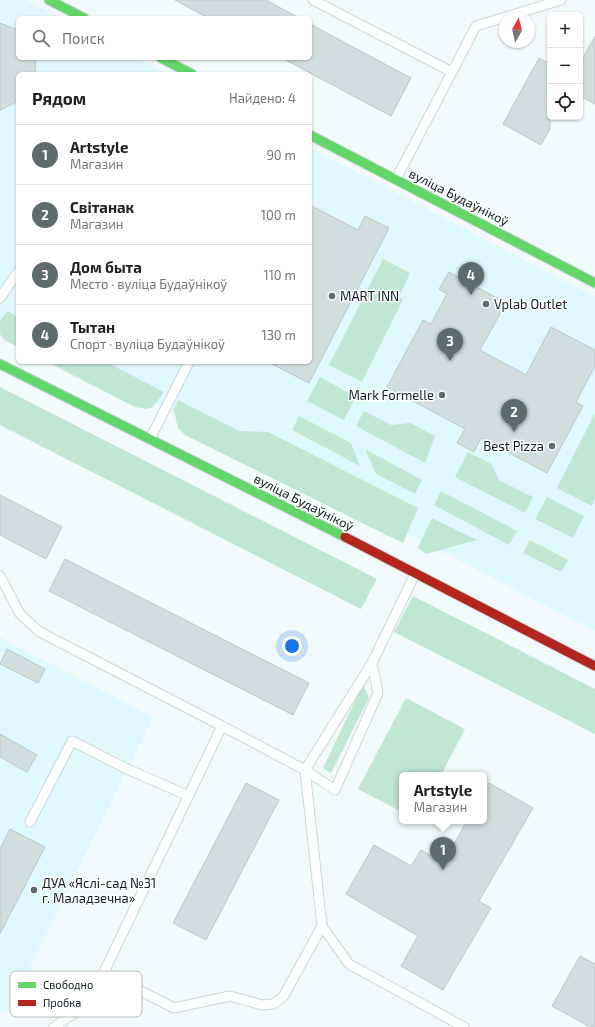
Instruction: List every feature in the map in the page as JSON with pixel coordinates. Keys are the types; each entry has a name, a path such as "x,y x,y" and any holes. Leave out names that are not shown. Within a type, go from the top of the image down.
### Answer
{"main road":[{"path":"49,0 80,16"},
{"path":"165,60 188,72"},
{"name":"вуліца Будаўнікоў","path":"312,136 595,283"},
{"name":"вуліца Будаўнікоў","path":"0,364 400,565 595,666"}],"lane":[{"path":"314,0 452,72"},
{"path":"396,179 476,26 560,0"},
{"path":"0,298 16,275"},
{"path":"150,440 188,364"},
{"path":"415,574 372,663 305,770 322,926 349,964 464,1027"},
{"path":"0,576 20,614 40,632 305,770 335,790 378,693 372,663"},
{"path":"104,971 222,726"},
{"path":"30,822 72,741 127,769 189,796"},
{"path":"142,992 174,1008 230,996 262,1005 273,1004 283,997 322,926"},
{"path":"54,1027 69,1017"}],"shaded area":[{"path":"0,0 26,0 57,16 16,16 16,60 141,60 164,72 16,72 16,331 0,323"},
{"path":"312,149 595,297 595,631 80,364 312,364"},
{"name":"ДУА «Яслі-сад №31 г. Маладзечна»","path":"0,637 153,717 28,971 10,971 10,1007 8,1011 0,1013"}],"green space":[{"path":"383,259 410,273 399,297 403,299 362,382 329,365"},
{"path":"7,311 16,316 16,346 4,340 0,334 0,321"},
{"path":"51,364 110,364 164,392 153,407 147,409 135,407"},
{"path":"320,377 356,397 344,420 307,401"},
{"path":"0,387 377,579 361,609 0,425"},
{"path":"178,400 239,431 268,432 418,508 403,543 185,435 178,428 176,420 174,409"},
{"path":"364,411 391,425 410,423 435,436 425,463 356,426"},
{"path":"595,413 595,499 592,506 557,488"},
{"path":"299,416 351,443 360,466 292,430"},
{"path":"365,449 422,480 415,494 376,474"},
{"path":"468,452 491,464 499,480 533,497 525,513 455,477"},
{"path":"441,491 517,531 509,545 434,505"},
{"path":"547,497 584,516 573,538 535,519"},
{"path":"432,518 477,540 426,554 418,548"},
{"path":"530,540 568,560 561,572 523,553"},
{"path":"413,596 595,689 595,734 394,632"},
{"path":"363,684 369,698 331,773 323,768"},
{"path":"406,698 465,729 443,772 399,772 399,810 358,789"}],"building":[{"path":"175,0 266,0 295,16 204,16"},
{"path":"0,23 16,29 16,60 36,60 35,72 16,72 16,102 0,110"},
{"path":"312,25 411,78 391,116 312,74 312,72 308,72 286,60 312,60"},
{"path":"595,36 595,104 583,98 583,58"},
{"path":"539,58 547,62 547,120 550,120 550,129 541,145 503,124"},
{"name":"MART INN","path":"312,206 358,230 365,216 389,228 309,383 272,364 312,364"},
{"path":"449,272 506,303 480,350 526,375 551,327 595,350 595,366 576,402 583,406 547,473 481,438 474,452 457,443 465,429 387,387 423,320 431,324 447,294 439,289"},
{"path":"0,495 62,527 46,559 0,535"},
{"path":"65,559 309,683 293,715 49,591"},
{"path":"7,649 45,669 38,683 0,664"},
{"path":"0,734 37,755 27,772 0,757"},
{"path":"246,783 279,800 206,940 173,923"},
{"path":"489,783 533,808 479,901 491,908 443,990 401,966 418,936 346,894 374,845 411,866 421,850 443,863 465,824 487,824 487,787"},
{"path":"10,829 45,847 0,934 0,849"},
{"path":"580,956 595,964 595,1027 590,1027 552,1006"}],"traffic: fast":[{"path":"49,0 80,16"},
{"path":"165,60 188,72"},
{"path":"312,136 595,283"},
{"path":"0,364 345,537"}],"traffic: jam":[{"path":"345,537 595,666"}],"place":[{"name":"Тытан","path":"471,295"},
{"name":"MART INN","path":"332,296"},
{"name":"Vplab Outlet","path":"486,304"},
{"name":"Дом быта","path":"450,361"},
{"name":"Mark Formelle","path":"442,395"},
{"name":"Світанак","path":"514,432"},
{"name":"Best Pizza","path":"552,446"},
{"name":"Artstyle","path":"443,870"},
{"name":"ДУА «Яслі-сад №31 г. Маладзечна»","path":"34,890"}]}
